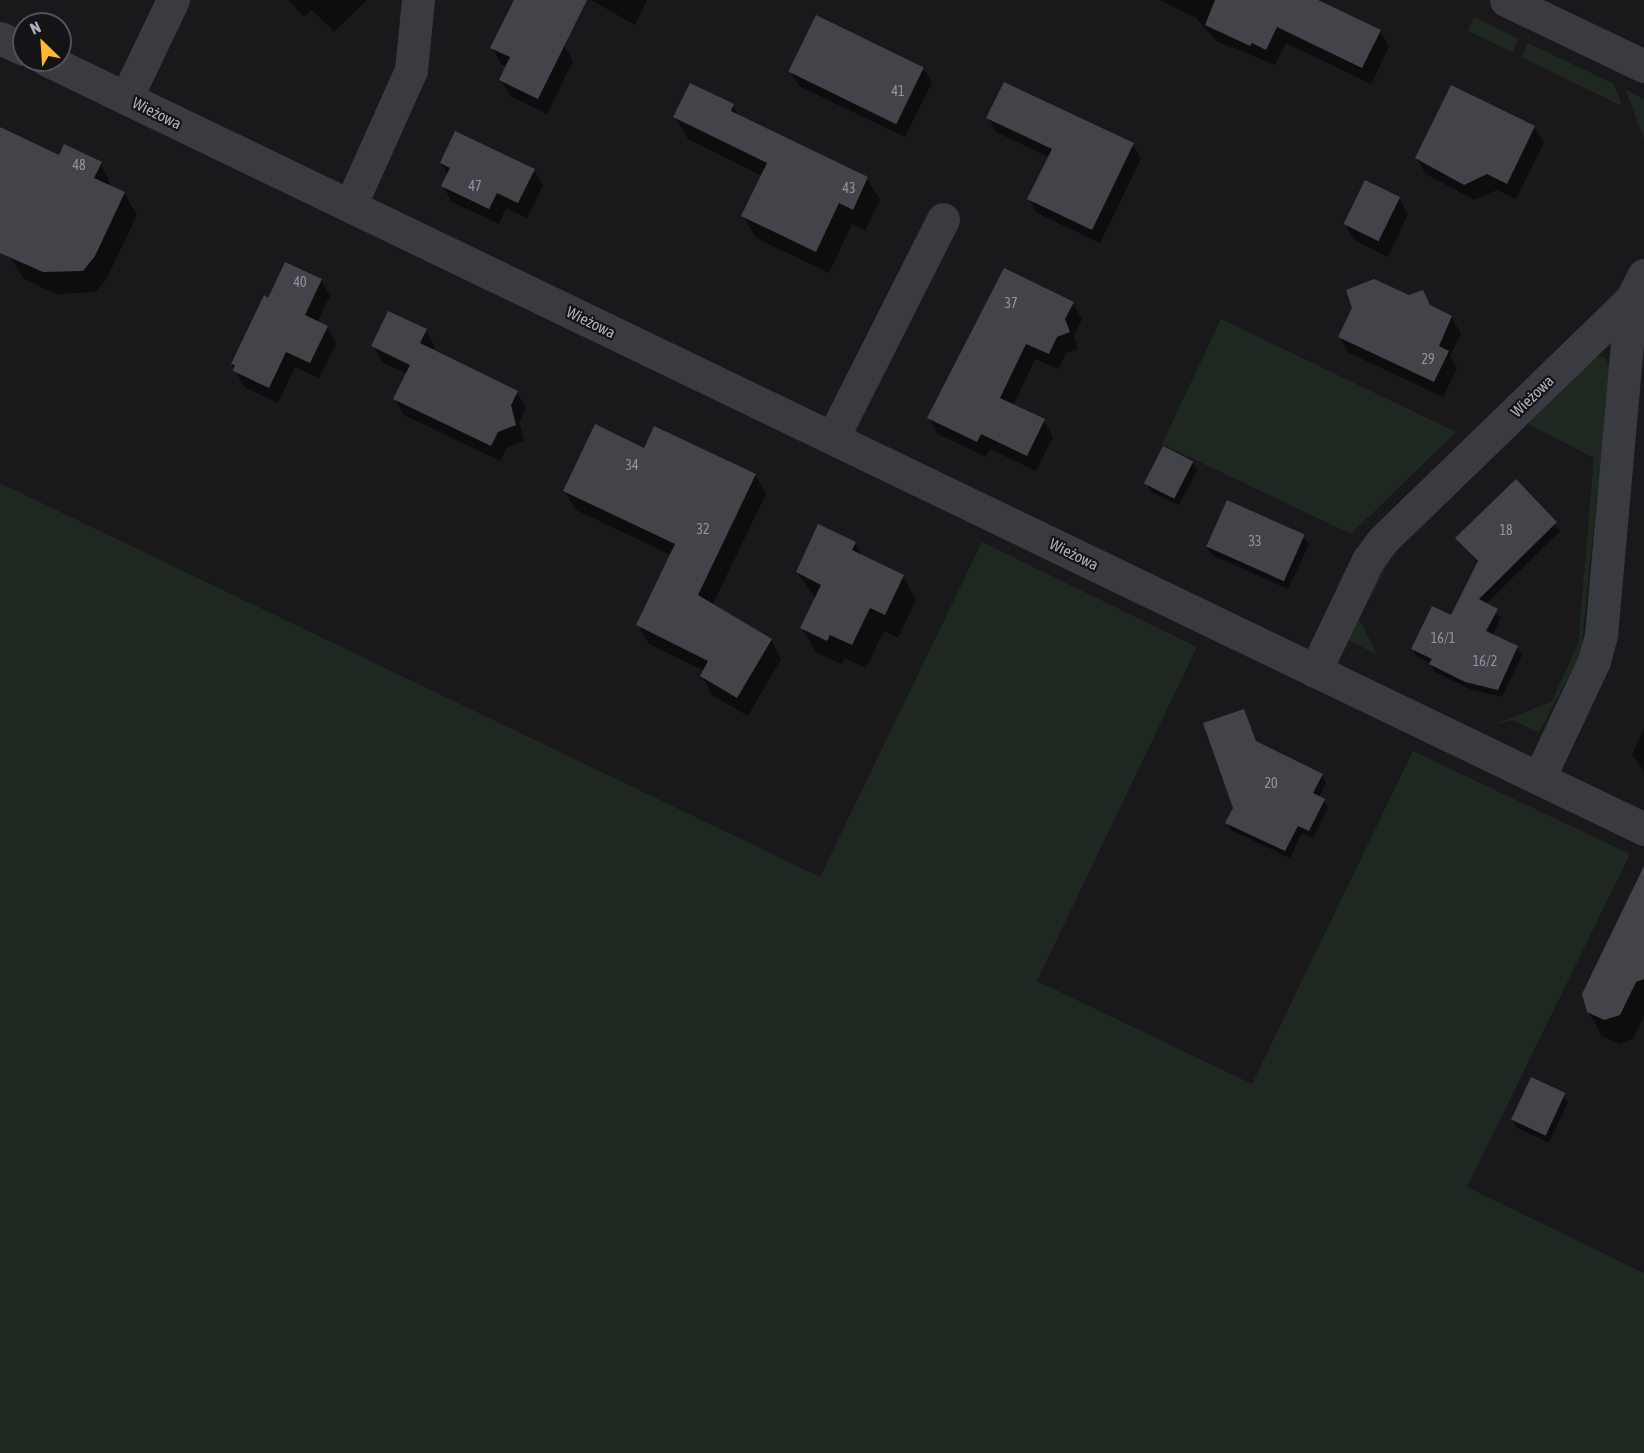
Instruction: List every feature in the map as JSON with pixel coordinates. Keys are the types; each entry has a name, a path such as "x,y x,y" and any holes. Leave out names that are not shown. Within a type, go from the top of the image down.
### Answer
{"street":[{"name":"Wieżowa","path":"126,98 173,0"},
{"path":"350,206 411,70 418,0"},
{"path":"1506,0 1644,66"},
{"name":"Wieżowa","path":"71,72 1644,829"},
{"path":"833,437 943,219"},
{"name":"Wieżowa","path":"1315,671 1368,560 1383,540 1638,287"},
{"name":"Wieżowa","path":"1539,778 1594,661 1601,635 1638,287"}],"shaded area":[{"path":"1474,17 1519,39 1512,52 1467,30"},
{"path":"1528,43 1614,84 1622,106 1521,57"},
{"path":"1625,89 1644,99 1644,139"},
{"path":"1221,319 1456,432 1351,534 1162,444"},
{"path":"1596,356 1604,357 1610,366 1581,653 1539,733 1513,720 1493,725 1552,701 1578,644 1594,458 1524,422"},
{"path":"0,483 820,877 982,542 1197,647 1037,981 1252,1084 1413,751 1630,854 1467,1187 1644,1273 1644,1453 0,1453"},
{"path":"1391,552 1393,554 1359,619 1377,654 1349,641 1350,633"}],"building":[{"path":"514,0 587,0 538,99 499,80 510,57 490,48"},
{"path":"1215,0 1318,0 1381,30 1362,68 1277,27 1266,50 1252,43 1250,46 1205,25"},
{"path":"816,15 924,68 896,124 788,72"},
{"path":"1004,82 1134,143 1092,230 1027,199 1052,149 986,118"},
{"path":"690,83 734,104 731,111 868,177 853,210 839,203 816,252 741,216 767,163 673,117"},
{"path":"1451,85 1535,126 1507,184 1487,174 1464,185 1415,158"},
{"path":"0,127 59,155 64,144 102,162 94,178 125,192 95,256 83,271 43,272 0,253"},
{"path":"455,131 535,169 518,203 497,193 489,209 441,186 450,168 440,163"},
{"path":"1365,180 1400,197 1379,241 1344,224"},
{"path":"285,262 322,279 305,315 328,326 310,363 286,352 269,388 233,371 235,365 231,364 264,295 268,298"},
{"path":"1004,268 1074,302 1065,319 1070,332 1057,337 1049,354 1026,344 1000,398 1045,419 1027,456 981,434 977,442 927,418"},
{"path":"1374,279 1409,295 1423,290 1430,305 1452,316 1439,346 1449,351 1434,382 1338,337 1352,308 1346,290"},
{"path":"388,311 427,329 420,343 518,391 511,405 516,425 498,432 491,446 393,399 410,365 371,346"},
{"path":"595,424 644,448 654,426 756,474 698,595 772,639 737,698 700,676 708,661 636,625 675,544 563,491"},
{"path":"1163,446 1193,461 1174,499 1144,483"},
{"path":"1516,479 1557,522 1479,599 1498,609 1486,631 1518,646 1498,690 1465,682 1429,664 1432,659 1411,649 1432,606 1451,615 1478,561 1455,538"},
{"path":"1227,500 1305,535 1284,581 1206,547"},
{"path":"818,524 856,542 852,550 904,575 885,615 870,608 852,645 830,635 827,641 800,628 821,585 796,572"},
{"path":"1244,709 1256,741 1323,774 1313,793 1325,799 1309,831 1298,826 1285,851 1225,823 1233,808 1203,723"},
{"path":"1644,866 1644,979 1636,982 1620,1015 1604,1020 1587,1012 1582,994"},
{"path":"1531,1077 1565,1093 1546,1136 1511,1120"}]}
